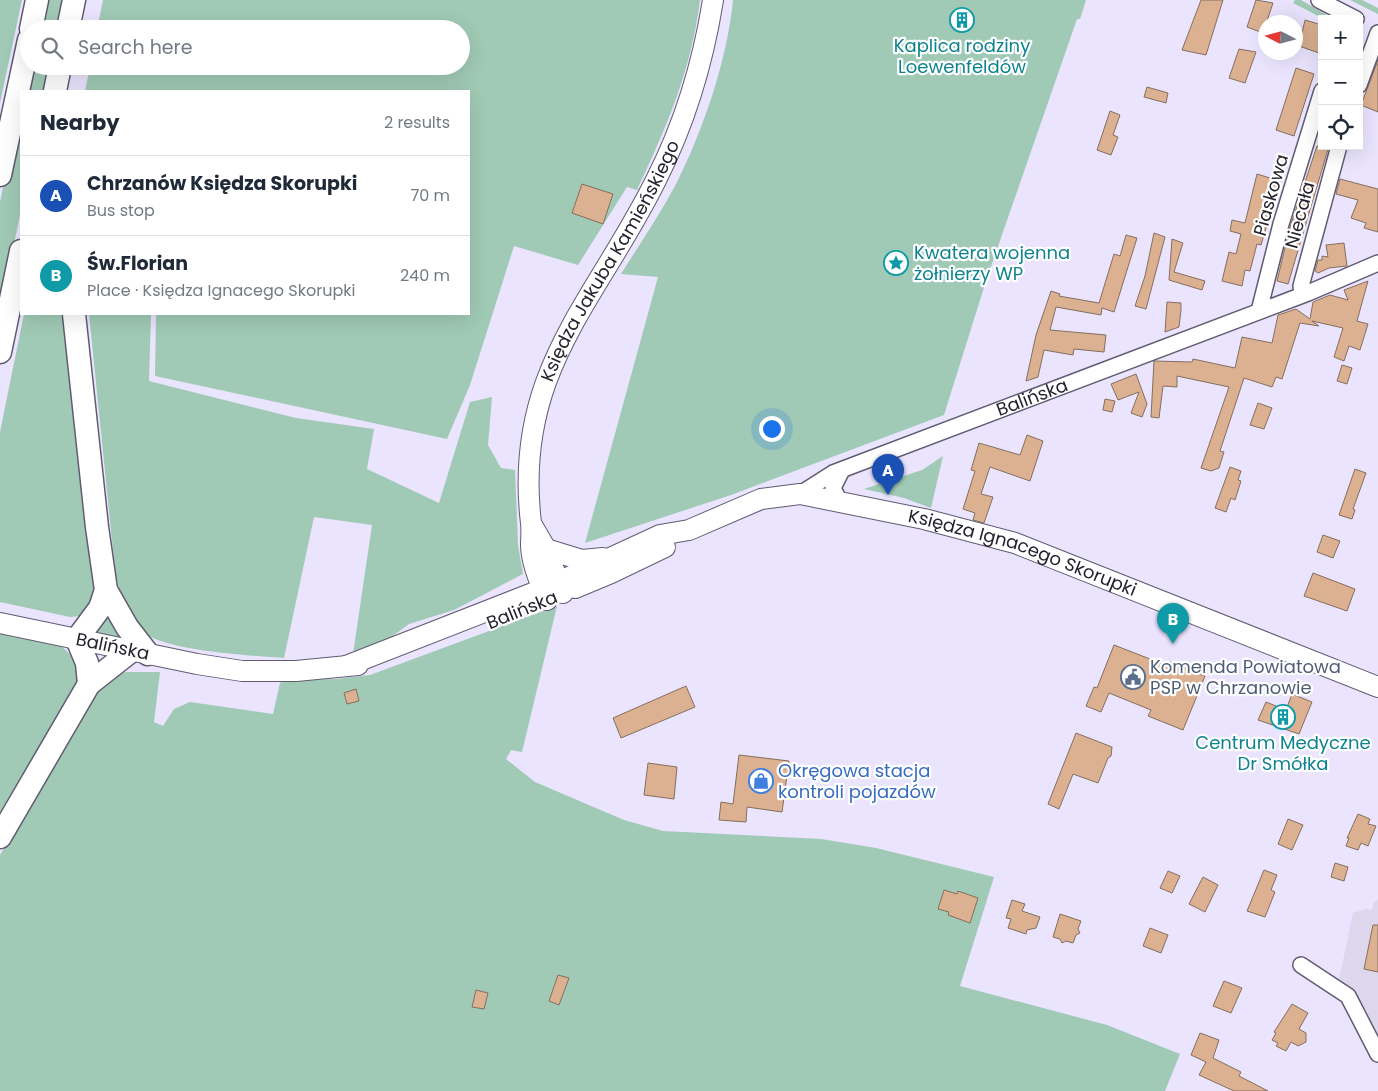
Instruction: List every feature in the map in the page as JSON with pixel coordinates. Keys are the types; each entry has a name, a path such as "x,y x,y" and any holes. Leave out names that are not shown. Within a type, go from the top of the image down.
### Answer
{"highway":[{"path":"33,20 37,0"},
{"path":"70,20 74,1"},
{"path":"73,20 74,1"},
{"path":"0,175 21,75"},
{"path":"55,90 58,75"},
{"path":"69,90 70,75"},
{"path":"0,352 20,256"},
{"path":"0,837 89,684 140,652 106,590 97,527 74,315"},
{"path":"89,684 87,663 77,639 100,608 106,590"}],"main road":[{"name":"Księdza Jakuba Kamieńskiego","path":"553,586 533,563 532,525 528,491 528,454 541,393 563,341 652,189 674,141 700,62 712,0"},
{"name":"Księdza Ignacego Skorupki","path":"800,494 924,519 1015,543 1378,687"},
{"name":"Balińska","path":"553,586 611,573 662,548 689,530 761,499 800,494"},
{"name":"Księdza Jakuba Kamieńskiego","path":"532,525 546,549 553,586"},
{"name":"Balińska","path":"2,624 242,671 296,671 346,666 553,586 660,535 689,530"},
{"path":"546,549 582,560 615,555"}],"street":[{"path":"1320,0 1348,15"},
{"path":"1363,24 1378,32 1363,74"},
{"name":"Piaskowa","path":"1259,311 1281,224 1318,104"},
{"name":"Niecała","path":"1302,295 1301,286 1338,150"},
{"name":"Balińska","path":"800,494 820,479 842,470 1302,295 1378,263"},
{"path":"842,470 833,488 838,498 844,502"},
{"path":"1301,965 1348,996 1378,1054"}],"shaded area":[{"path":"1378,900 1378,1038 1352,993 1339,980 1353,913 1365,909 1372,910 1374,902"}],"green space":[{"path":"0,0 22,0 0,103"},
{"path":"43,0 65,0 61,20 39,20"},
{"path":"103,0 700,0 691,51 684,74 668,120 637,190 627,187 578,265 514,246 470,385 447,439 155,376 156,315 470,315 470,90 85,90 88,75 470,75 470,20 99,20"},
{"path":"733,0 1086,0 1080,19 1077,19 986,281 944,415 731,495 585,543 658,277 621,274 669,197 695,142 719,71 730,23"},
{"path":"1295,0 1301,0 1327,15 1318,16 1293,3"},
{"path":"1350,0 1362,0 1378,8 1378,14"},
{"path":"27,75 49,75 46,90 24,90"},
{"path":"20,107 20,215 0,311 0,202"},
{"path":"24,315 65,315 97,573 92,600 82,616 70,617 0,602 0,432"},
{"path":"89,315 151,315 149,381 296,418 374,429 367,469 439,503 470,402 492,397 488,445 501,468 515,470 518,545 523,574 454,610 409,624 390,638 353,654 372,525 314,517 284,658 195,649 161,641 149,636 135,624 130,616 119,588 115,570"},
{"path":"943,456 931,508 904,498 864,489 922,470"},
{"path":"557,606 522,752 511,750 506,759 535,782 624,820 663,831 821,839 876,848 994,877 960,986 1107,1025 1180,1054 1165,1091 0,1091 0,855 94,690 125,672 160,672 154,722 163,726 174,709 190,702 273,714 280,683 284,680 336,679 370,675"},
{"path":"107,608 129,641 86,632"},
{"path":"0,633 59,645 72,657 80,685 0,826"}],"building":[{"path":"1201,0 1223,0 1206,55 1182,50"},
{"path":"1256,0 1273,3 1269,15 1258,15 1258,31 1247,27"},
{"name":"Kaplica rodziny Loewenfeldów","path":"959,10 970,14 965,29 954,26 955,22 952,22 955,13 958,13"},
{"path":"1305,20 1318,24 1318,53 1303,47"},
{"path":"1239,49 1256,52 1245,83 1229,78"},
{"path":"1378,60 1378,112 1363,106 1363,100"},
{"path":"1296,68 1314,74 1294,136 1276,130"},
{"path":"1147,87 1168,93 1166,103 1144,97"},
{"path":"1110,111 1120,115 1113,135 1118,137 1111,155 1097,150"},
{"path":"1317,146 1318,150 1328,150 1288,284 1277,281 1290,227"},
{"path":"1257,174 1280,181 1261,245 1257,244 1250,271 1245,270 1242,286 1222,281 1229,252 1236,254 1241,234 1230,231 1232,220 1245,223"},
{"path":"1340,179 1378,189 1378,232 1364,228 1366,223 1351,218 1358,200 1336,194"},
{"path":"582,184 613,194 603,224 572,213"},
{"path":"1154,233 1165,237 1146,309 1135,306 1145,276"},
{"path":"1126,235 1137,238 1114,312 1102,308 1101,315 1056,307 1050,330 1106,335 1104,352 1074,349 1073,355 1044,350 1038,377 1026,381 1036,335 1051,291 1060,294 1059,296 1099,303 1114,254 1120,256"},
{"path":"1172,239 1183,243 1174,272 1205,281 1202,290 1169,280"},
{"path":"1344,243 1347,266 1329,268 1318,273 1315,271 1318,260 1322,260 1322,256 1328,257 1326,245"},
{"path":"1368,281 1357,321 1368,324 1360,350 1349,346 1344,361 1334,357 1343,328 1312,321 1319,326 1300,323 1282,379 1276,377 1272,387 1244,378 1220,451 1224,452 1219,468 1211,471 1201,468 1229,387 1177,376 1177,387 1163,386 1159,418 1151,417 1154,361 1192,362 1193,359 1235,368 1242,337 1272,343 1278,315 1296,309 1310,319 1313,302 1330,295 1348,300 1344,290"},
{"path":"1167,302 1181,303 1181,310 1179,327 1165,332"},
{"path":"1342,365 1352,368 1347,384 1337,381"},
{"path":"1136,374 1147,404 1142,417 1131,413 1139,392 1118,400 1111,384"},
{"path":"1105,399 1115,401 1112,412 1103,410"},
{"path":"1258,403 1272,408 1264,429 1250,425"},
{"path":"1027,435 1043,441 1030,481 990,467 981,494 993,497 984,523 973,520 975,513 963,509 975,471 971,470 979,443 1020,455"},
{"path":"1230,467 1241,471 1238,480 1241,481 1235,500 1231,498 1226,512 1215,508"},
{"path":"1355,469 1366,473 1353,509 1355,510 1352,519 1339,515"},
{"path":"1323,535 1340,541 1333,558 1317,552"},
{"path":"1313,573 1355,589 1347,611 1304,596"},
{"path":"1114,645 1168,666 1170,662 1205,676 1183,730 1148,716 1151,710 1109,693 1101,712 1086,706 1094,687 1097,688"},
{"path":"686,686 695,707 621,738 613,718"},
{"path":"356,689 359,701 347,704 344,693"},
{"name":"Centrum Medyczne Dr Smółka","path":"1292,694 1312,702 1299,734 1258,720 1266,702 1286,710"},
{"path":"1076,733 1112,747 1111,756 1108,758 1098,783 1073,774 1059,809 1048,804"},
{"name":"Okręgowa stacja kontroli pojazdów","path":"739,755 789,761 782,812 747,807 746,822 719,820 721,802 733,804"},
{"path":"648,763 677,767 674,799 644,795"},
{"path":"1358,814 1370,819 1368,824 1376,826 1368,846 1361,843 1358,850 1346,846 1349,838 1347,838"},
{"path":"1288,819 1303,825 1292,850 1278,844"},
{"path":"1335,863 1348,867 1344,881 1331,877"},
{"path":"1264,870 1277,875 1271,890 1275,892 1265,917 1247,911"},
{"path":"1168,871 1180,876 1172,893 1160,888"},
{"path":"1203,877 1218,885 1205,912 1189,904"},
{"path":"944,890 957,894 958,891 978,898 970,923 948,915 949,912 938,909"},
{"path":"1012,900 1025,904 1022,911 1040,917 1036,928 1027,930 1026,934 1008,928 1011,919 1006,918"},
{"path":"1060,914 1081,921 1078,929 1080,933 1076,935 1073,943 1066,941 1062,943 1060,939 1053,937"},
{"path":"1373,925 1378,925 1378,972 1364,969"},
{"path":"1150,928 1168,935 1161,953 1143,946"},
{"path":"558,975 569,978 559,1005 549,1001"},
{"path":"1224,981 1242,988 1231,1013 1213,1006"},
{"path":"476,990 488,993 484,1009 472,1007"},
{"path":"1292,1004 1308,1013 1299,1029 1306,1033 1306,1042 1298,1046 1291,1042 1286,1051 1276,1046 1278,1043 1272,1040 1276,1033 1274,1032"},
{"path":"1200,1033 1219,1040 1213,1058 1241,1072 1239,1076 1268,1091 1234,1091 1199,1075 1206,1062 1191,1055"}],"place":[{"name":"Kaplica rodziny Loewenfeldów","path":"962,20"},
{"name":"Kwatera wojenna żołnierzy WP","path":"896,263"},
{"name":"Chrzanów Księdza Skorupki","path":"888,495"},
{"name":"Św.Florian","path":"1173,644"},
{"name":"Komenda Powiatowa PSP w Chrzanowie","path":"1133,677"},
{"name":"Centrum Medyczne Dr Smółka","path":"1283,717"},
{"name":"Okręgowa stacja kontroli pojazdów","path":"761,781"}]}
